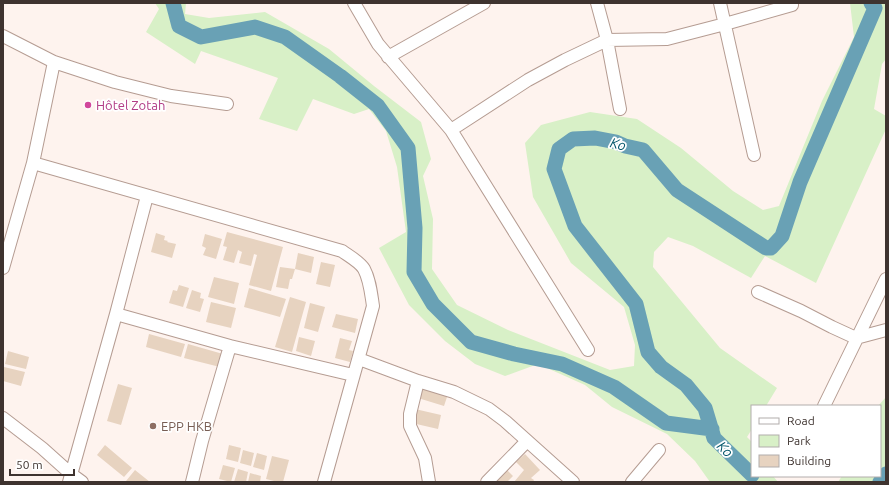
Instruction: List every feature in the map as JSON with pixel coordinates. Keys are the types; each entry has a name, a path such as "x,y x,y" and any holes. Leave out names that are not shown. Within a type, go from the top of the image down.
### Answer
{"street":[{"path":"354,3 378,44 450,130 588,350"},
{"path":"388,57 484,3"},
{"path":"597,3 620,109"},
{"path":"720,3 754,155"},
{"path":"450,130 528,80 606,40 667,39 792,6"},
{"path":"3,36 54,62 115,82 171,96 227,104"},
{"path":"3,268 33,163 54,62"},
{"path":"33,163 342,251 363,268 369,283 373,306 324,482"},
{"path":"70,478 148,196"},
{"path":"824,405 886,278"},
{"path":"758,292 856,338 886,330"},
{"path":"116,314 230,346 353,375"},
{"path":"192,482 206,427 230,346"},
{"path":"359,359 454,392 489,409 505,421 573,482"},
{"path":"418,380 410,414 410,426 425,458 429,482"},
{"path":"3,418 42,448 70,478 82,482"},
{"path":"487,482 527,441"},
{"path":"632,482 659,450"}],"green space":[{"path":"155,3 186,3 185,14 209,18 265,12 329,49 421,122 431,159 423,176 433,219 432,269 457,305 508,330 610,370 634,366 635,345 624,307 571,263 533,197 525,143 541,125 590,112 637,119 681,148 733,191 763,210 779,206 822,101 854,37 850,3 886,3 886,59 882,64 874,109 886,116 886,129 816,283 765,256 751,278 693,246 668,237 654,252 653,267 720,348 777,388 767,405 751,405 751,431 747,437 751,441 751,477 774,477 778,482 710,482 695,461 667,434 612,407 585,385 538,364 505,376 475,364 445,341 409,305 379,248 406,232 397,167 386,131 369,109 354,114 313,99 297,131 259,119 278,78 201,51 195,64 146,32 159,9"},
{"path":"886,397 886,482 838,482 841,477 881,477 881,405 879,405"}],"building":[{"path":"227,232 283,247 271,291 249,285 257,255 254,254 251,266 239,263 242,252 238,250 234,263 223,260 227,247 223,246"},
{"path":"156,233 165,236 164,240 168,241 167,242 176,244 172,258 151,252"},
{"path":"205,234 222,239 216,259 203,255 206,248 202,246"},
{"path":"298,253 314,257 311,273 295,269"},
{"path":"321,262 335,265 330,287 316,284"},
{"path":"280,267 295,269 292,279 290,279 288,289 276,287"},
{"path":"214,277 239,283 234,304 208,297"},
{"path":"179,285 189,288 183,307 169,303 173,290 177,291"},
{"path":"249,288 286,299 280,317 244,307"},
{"path":"192,290 201,293 200,298 204,299 200,312 186,308"},
{"path":"290,297 306,302 292,352 275,347"},
{"path":"211,302 236,308 231,328 206,322"},
{"path":"310,303 325,307 318,332 304,328"},
{"path":"336,314 358,319 355,333 332,327"},
{"path":"149,334 185,344 181,357 146,347"},
{"path":"299,337 315,341 311,356 296,351"},
{"path":"340,338 352,341 349,350 353,351 350,362 335,358"},
{"path":"188,344 223,354 220,367 184,358"},
{"path":"8,351 29,357 26,369 5,364"},
{"path":"4,367 25,372 21,386 3,381"},
{"path":"118,384 132,388 121,425 107,421"},
{"path":"422,386 448,394 444,406 418,398"},
{"path":"415,409 441,415 438,429 412,423"},
{"path":"105,445 132,468 124,477 97,455"},
{"path":"229,445 241,448 238,462 226,459"},
{"path":"243,450 254,453 251,466 240,463"},
{"path":"257,453 267,456 264,470 253,467"},
{"path":"525,454 540,470 531,478 534,480 533,482 514,482 524,470 516,462"},
{"path":"272,456 289,460 283,482 266,479"},
{"path":"223,465 235,468 231,482 219,479"},
{"path":"505,468 513,476 507,482 491,482"},
{"path":"238,469 248,472 246,482 234,482"},
{"path":"135,470 150,482 127,482 126,481"},
{"path":"250,473 261,476 260,482 248,482"}],"waterway":[{"path":"173,3 179,26 201,37 255,27 285,37 340,76 378,106 408,148 415,228 414,272 433,304 471,342 514,354 562,364 614,387 666,423 712,429"},
{"name":"Ko","path":"751,474 714,438 705,408 686,385 661,367 648,352 636,304 575,226 554,169 559,149 573,139 595,138 616,142 625,146 643,150 677,190 766,248 771,248 782,236 800,182 875,8 871,3"},
{"path":"880,482 886,474"}],"place":[{"name":"Hôtel Zotah","path":"88,105"},
{"name":"EPP HKB","path":"153,426"}]}
